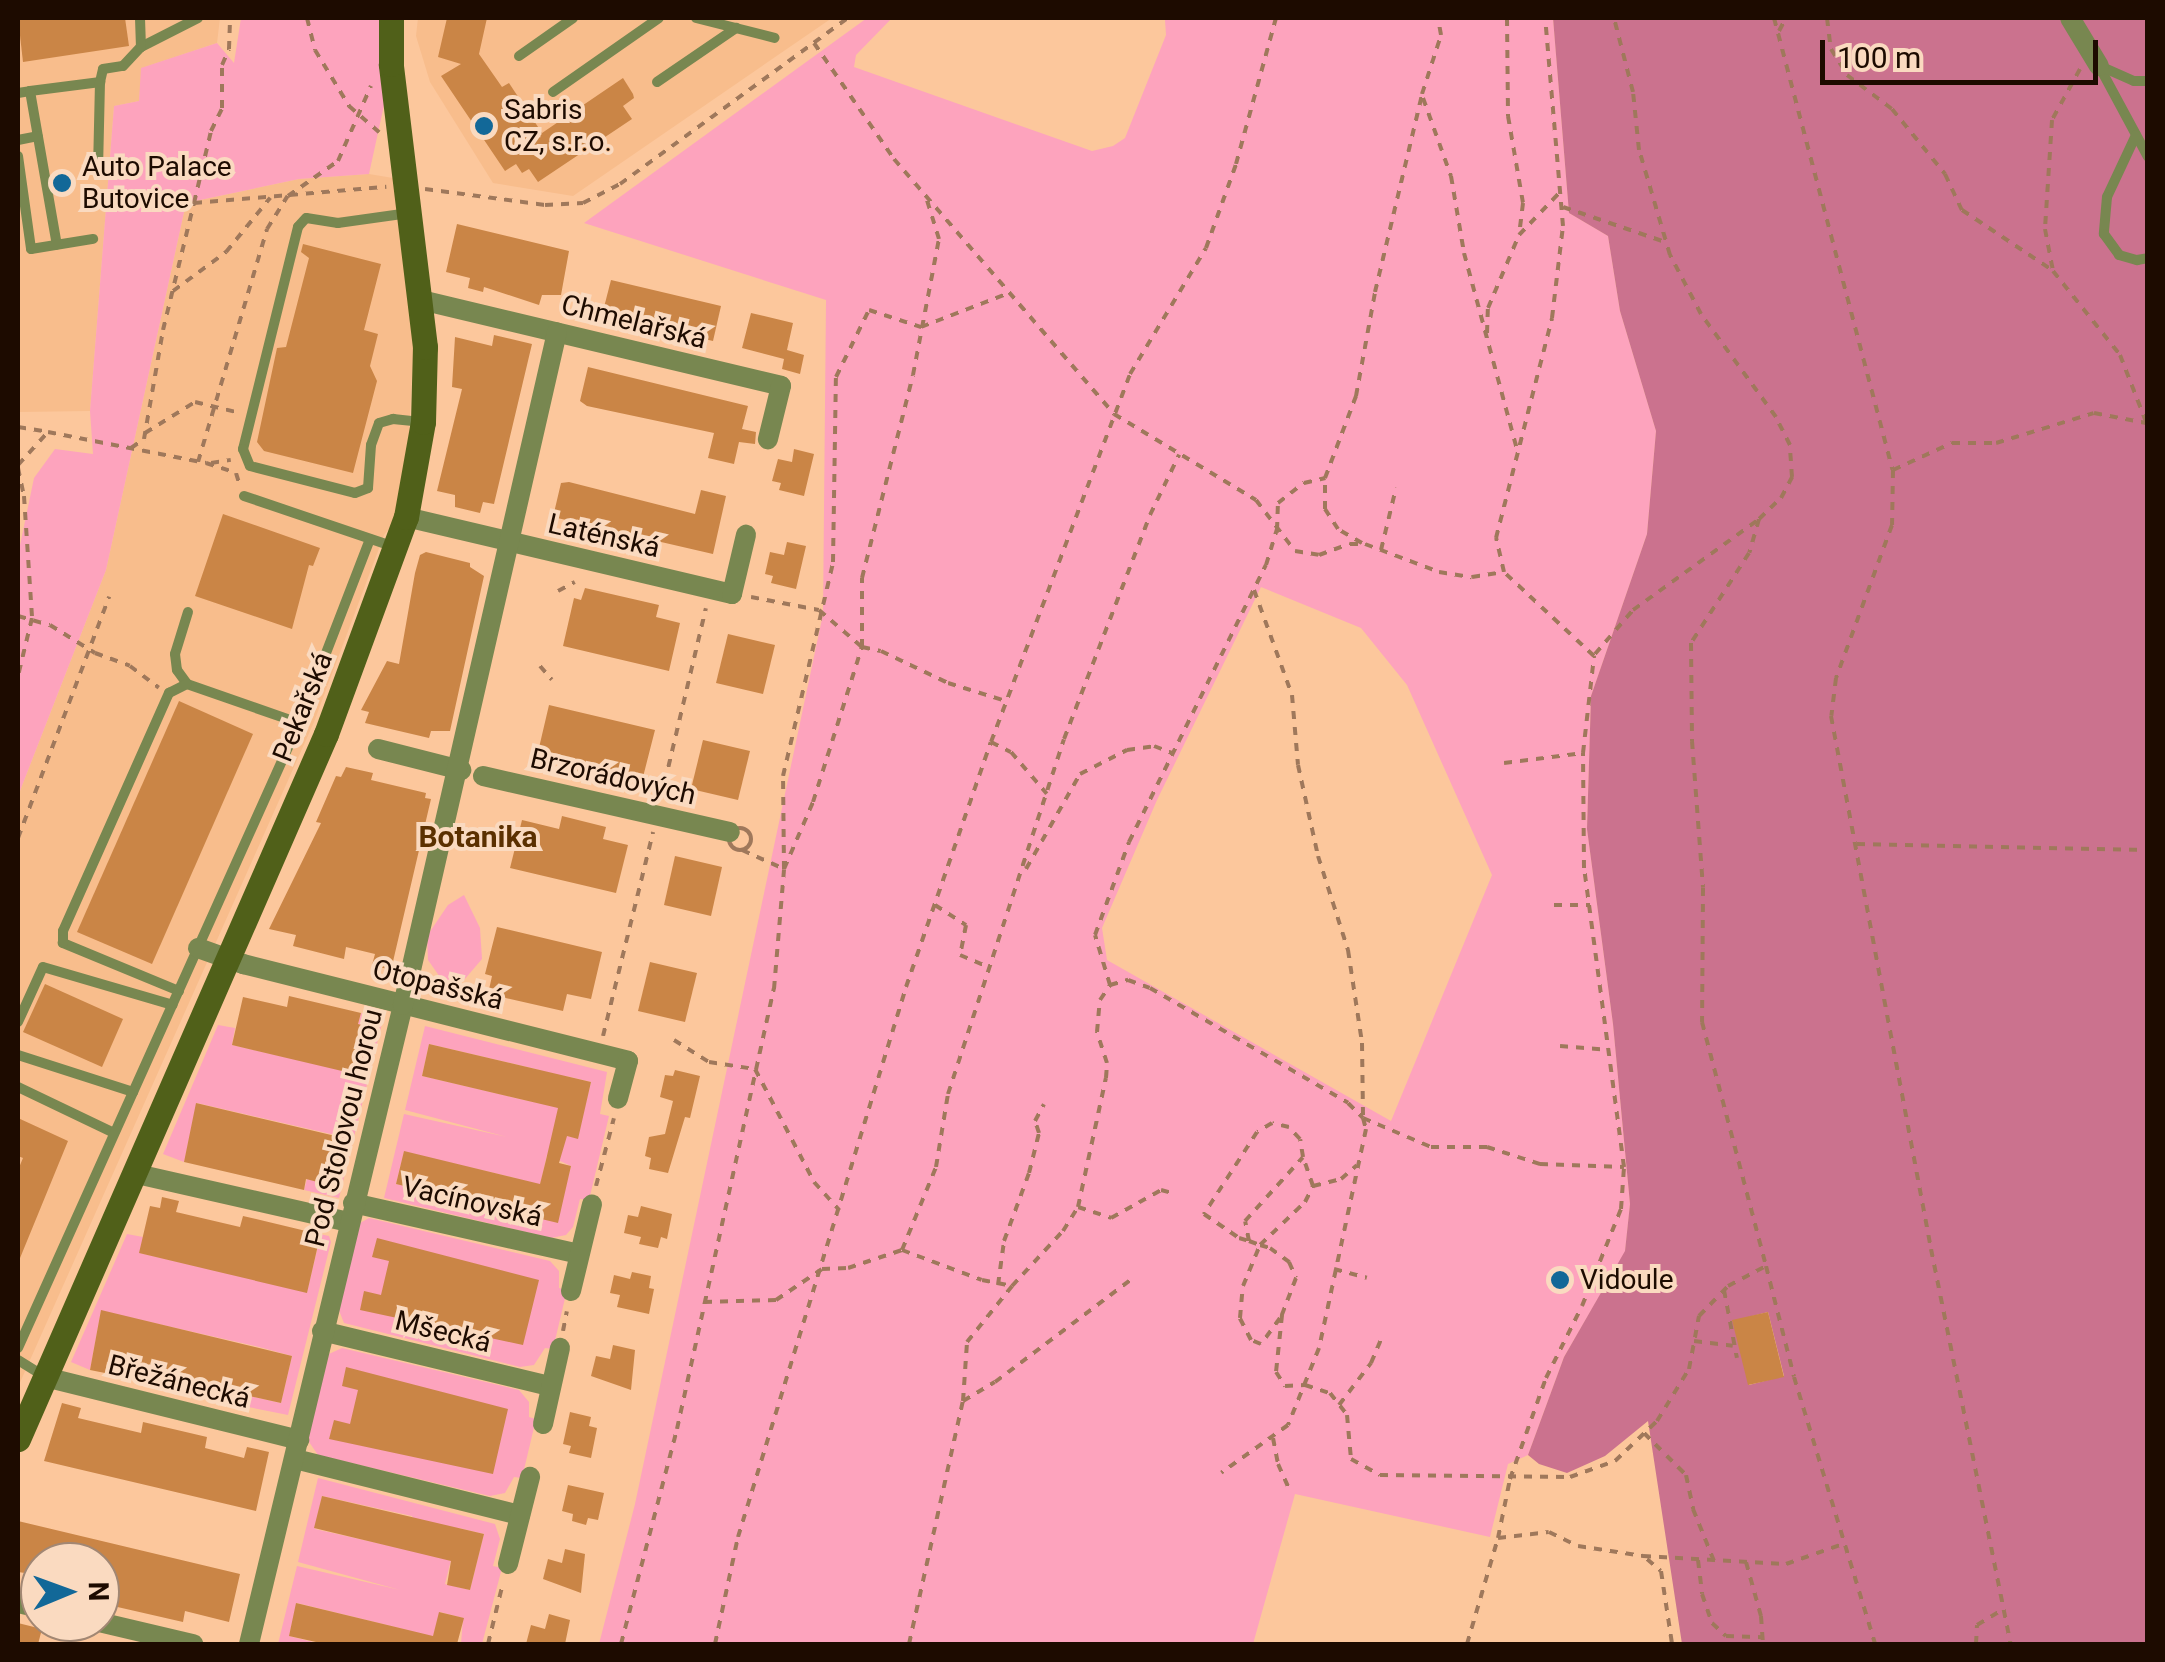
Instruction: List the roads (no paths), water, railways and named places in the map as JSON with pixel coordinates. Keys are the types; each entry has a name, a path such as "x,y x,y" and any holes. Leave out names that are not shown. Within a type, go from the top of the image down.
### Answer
{"street":[{"name":"Pekařská","path":"18,1439 326,734 406,518 423,422 421,300 404,186 391,18"},
{"path":"2070,18 2094,59"},
{"name":"Chmelařská","path":"421,300 781,386 768,438"},
{"name":"Pod Stolovou horou","path":"249,1644 403,1004 557,332"},
{"name":"Laténská","path":"406,518 732,594 746,535"},
{"path":"378,749 458,769"},
{"name":"Brzorádových","path":"484,776 736,841"},
{"name":"Otopašská","path":"198,948 229,960 628,1061 618,1099"},
{"name":"Vacínovská","path":"136,1174 579,1254"},
{"path":"570,1291 592,1204"},
{"name":"Mšecká","path":"322,1331 550,1386"},
{"path":"543,1424 560,1348"},
{"name":"Břežánecká","path":"45,1377 520,1516"},
{"path":"508,1564 530,1477"},
{"path":"120,1627 193,1644"}],"lane":[{"path":"140,18 141,47"},
{"path":"98,169 103,68 123,66 141,47 178,22 198,18"},
{"path":"519,56 573,18"},
{"path":"553,92 660,18"},
{"path":"696,18 775,38"},
{"path":"657,82 736,28"},
{"path":"2094,59 2134,81 2148,81"},
{"path":"2094,59 2148,157"},
{"path":"18,93 100,82"},
{"path":"30,91 56,245"},
{"path":"2136,134 2108,197 2104,234 2119,255 2137,260 2148,258"},
{"path":"18,140 38,136"},
{"path":"18,156 31,248 93,239"},
{"path":"410,213 338,223 306,218 298,227 243,449 250,466 263,472 355,493 368,488 371,445 379,423 393,419 423,422"},
{"path":"244,496 396,548"},
{"name":"Pekařská","path":"18,1348 299,723 370,539"},
{"path":"188,612 175,654 177,670 187,684 299,723"},
{"path":"179,991 64,942 63,931 169,693 187,684"},
{"path":"18,1022 42,966 173,1005"},
{"path":"18,1055 133,1092"},
{"path":"18,1087 114,1133"},
{"path":"18,1360 45,1377"}],"place":[{"name":"Sabris CZ, s.r.o.","path":"484,126"},
{"name":"Auto Palace Butovice","path":"62,183"},
{"name":"Vidoule","path":"1560,1280"}],"district":[{"name":"Botanika","path":"478,837"}]}
